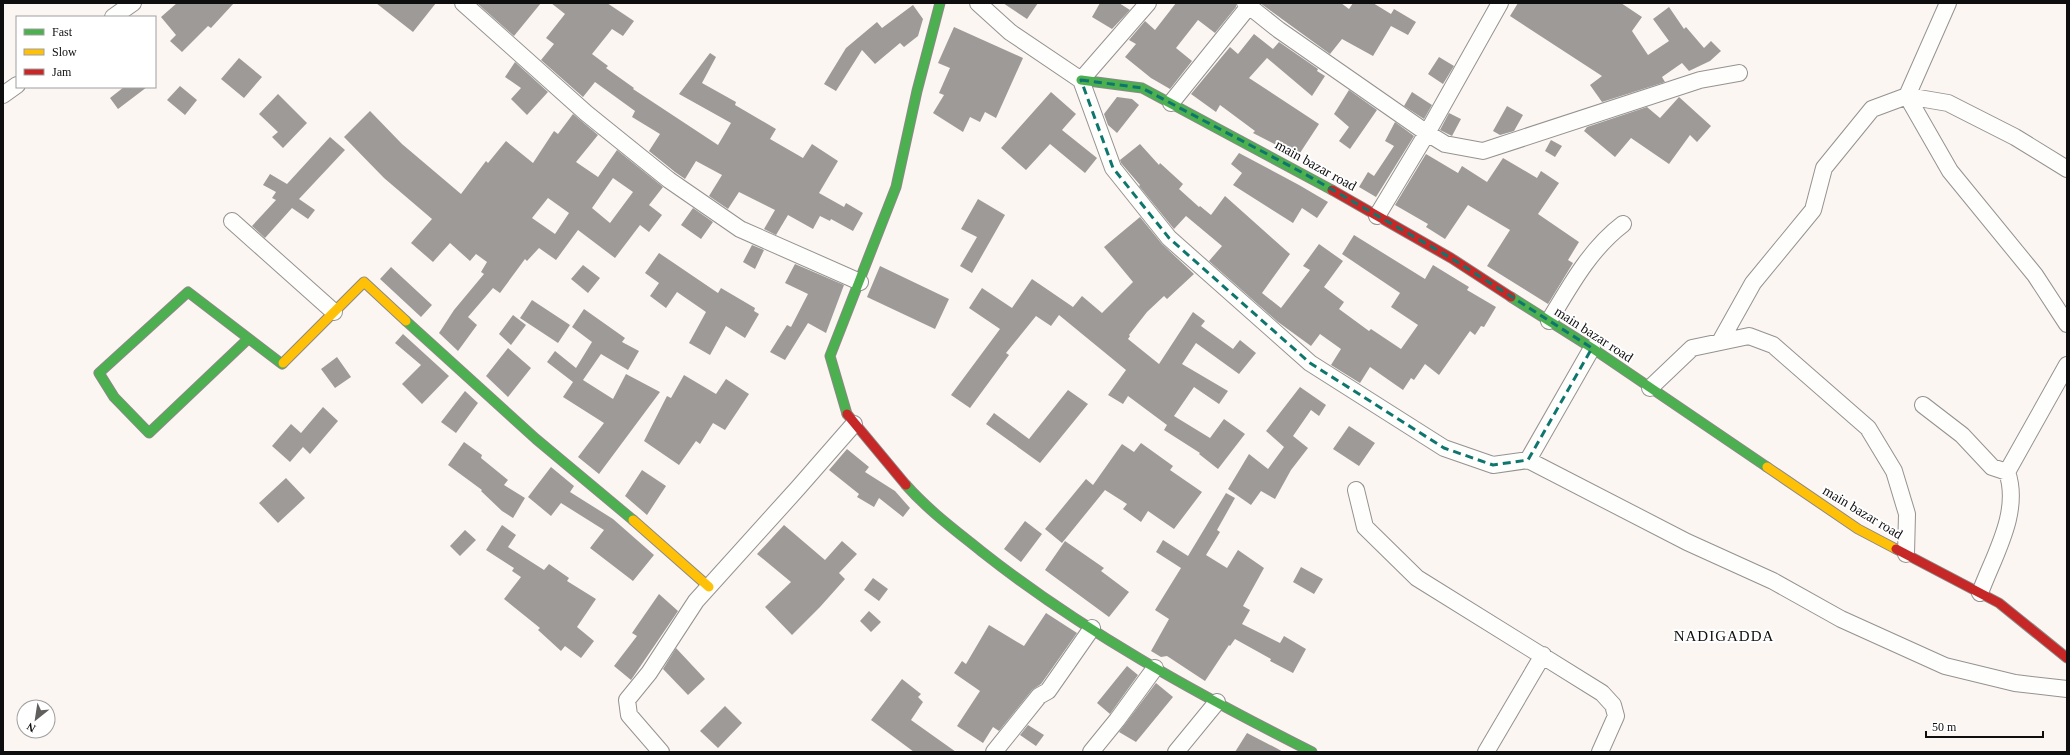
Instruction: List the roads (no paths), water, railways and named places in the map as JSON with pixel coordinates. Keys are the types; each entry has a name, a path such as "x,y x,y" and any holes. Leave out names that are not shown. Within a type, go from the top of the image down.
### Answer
{"street":[{"path":"114,16 133,3"},
{"path":"463,3 586,113 669,180 740,229 860,282"},
{"path":"940,3 917,91 896,187 830,356 848,418 923,504 1018,580 1155,668 1312,752"},
{"path":"978,3 1010,32 1081,80 1113,168 1169,238 1310,363 1444,448 1493,465 1528,460 1687,542 1773,581 1841,619 1945,666 2015,683 2067,689"},
{"path":"1081,80 1148,3"},
{"path":"1377,216 1427,133 1500,3"},
{"path":"1907,96 1948,3"},
{"path":"1170,103 1247,4 1286,34 1427,133 1445,144 1483,151 1700,80 1739,73"},
{"name":"main bazar road","path":"1081,80 1142,88 1305,174 1451,258 1592,348 1858,529 1999,603 2067,658"},
{"path":"3,95 16,86"},
{"path":"1907,96 1950,171 2035,275 2067,324"},
{"path":"1720,342 1753,283 1813,210 1824,168 1872,109 1907,96 1948,103 2015,137 2067,169"},
{"path":"232,221 334,312"},
{"path":"1549,321 1583,266 1609,235 1623,224"},
{"path":"248,338 149,433 114,397 99,373 188,292 282,364 364,282 536,439 611,500 709,587"},
{"path":"1650,388 1692,348 1749,336 1773,345 1868,428 1894,471 1907,514 1906,554"},
{"path":"1528,460 1592,348"},
{"path":"2006,472 2067,365"},
{"path":"1924,405 1962,435 1992,466 2006,472 2011,485 2010,514 1980,593"},
{"path":"661,752 629,715 627,700 649,674 696,601 854,424"},
{"path":"1356,490 1366,527 1417,578 1602,693 1613,705 1616,716 1600,752"},
{"path":"994,752 1039,696 1048,691 1092,628"},
{"path":"1486,752 1543,655"},
{"path":"1091,752 1117,720 1155,668"},
{"path":"1176,752 1217,702"}],"district":[{"name":"NADIGADDA","path":"1724,636"}]}
